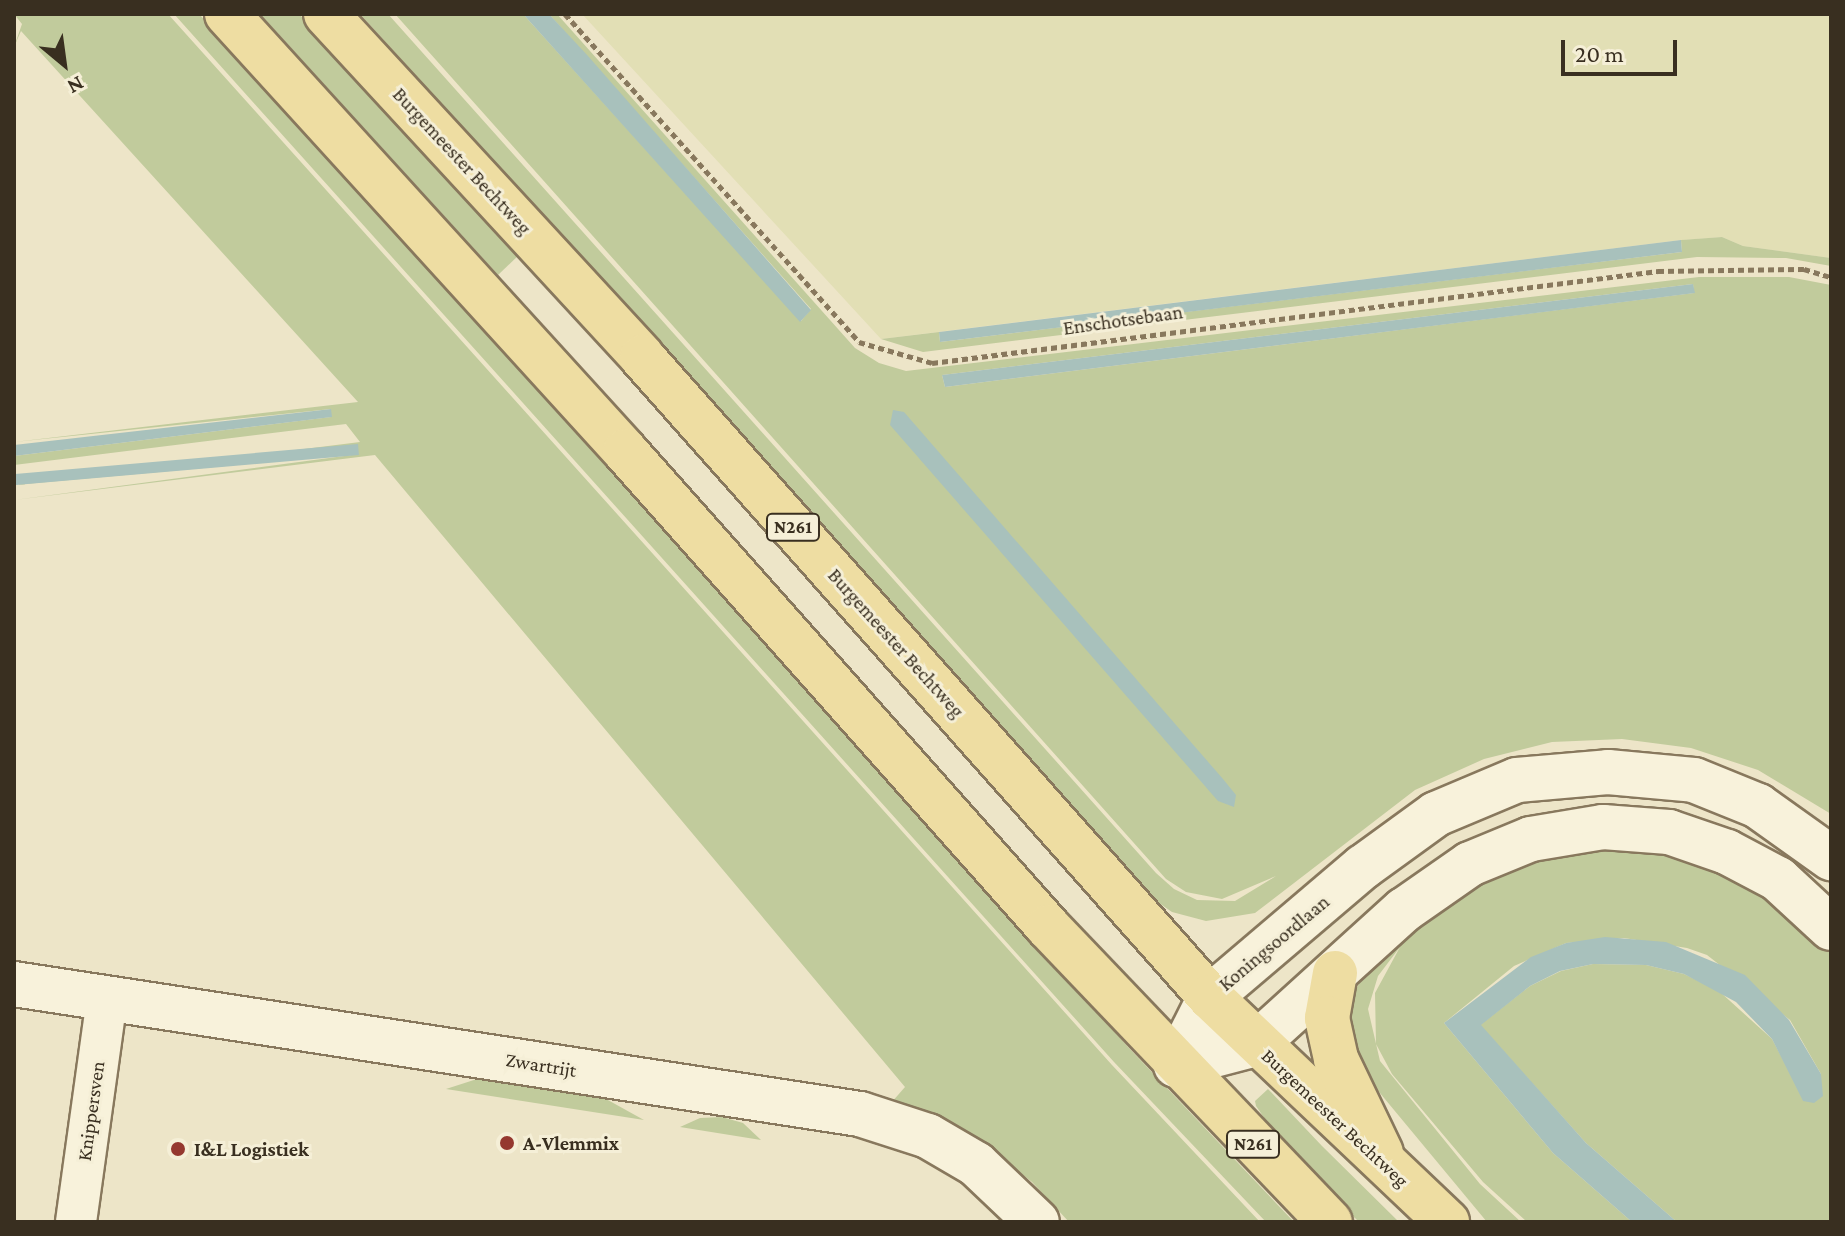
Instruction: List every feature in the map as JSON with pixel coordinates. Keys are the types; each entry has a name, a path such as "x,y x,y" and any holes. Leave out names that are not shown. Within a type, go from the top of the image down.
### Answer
{"main road":[{"name":"N261","path":"227,14 1176,1065 1330,1222"},
{"name":"Burgemeester Bechtweg","path":"326,14 642,357 1210,997 1256,1044 1447,1222"},
{"path":"1335,973 1327,1018 1336,1059 1362,1104 1387,1167"}],"street":[{"name":"Koningsoordlaan","path":"1176,1065 1210,997 1363,867 1436,814 1517,780 1608,772 1694,780 1758,806 1831,858"},
{"path":"1176,1065 1256,1044 1404,910 1470,864 1531,839 1603,827 1669,832 1727,852 1778,879 1831,928"},
{"name":"Zwartrijt","path":"14,984 860,1114 928,1136 976,1164 1037,1222"},
{"name":"Knippersven","path":"76,1222 107,999"}],"path":[{"name":"Enschotsebaan","path":"565,14 859,342 932,363 1658,271 1804,269 1831,277"}],"shaded area":[{"path":"582,14 1831,14 1831,258 1743,246 1722,237 1681,240 881,339"}],"green space":[{"path":"14,14 168,14 1112,1065 1260,1222 1069,1222 1032,1182 989,1148 891,1103 905,1087 375,455 14,500 359,454 14,485 360,442 346,424 14,465 14,456 331,417 331,409 14,442 358,402 21,31 14,47 22,24"},
{"path":"174,14 199,14 463,300 1128,1047 1294,1222 1266,1222 1114,1062"},
{"path":"260,14 299,14 521,253 498,275"},
{"path":"360,14 388,14 1156,873 1174,889 1197,900 1235,901 1276,876 1222,899 1186,892 1166,879 395,14 523,14 801,321 811,309 549,14 557,14 855,348 879,363 906,371 1699,277 1789,277 1831,285 1831,814 1758,770 1691,748 1622,739 1552,742 1484,759 1415,790 1255,913 1206,921 1172,912 1146,894 900,612","holes":["1693,284 1694,293 945,387 942,375"]},
{"path":"1722,237 1743,246 1831,258 1831,266 1786,258 1697,257 923,352 881,339 939,332 940,342 1682,252 1681,240"},
{"path":"1642,845 1751,881 1831,949 1831,1222 1677,1222 1586,1143 1480,1025 1530,986 1561,971 1593,964 1646,965 1684,974 1719,991 1772,1039 1788,1069 1821,1074 1790,1020 1707,955 1687,948 1624,938 1566,943 1514,966 1444,1023 1553,1153 1632,1222 1527,1222 1483,1182 1392,1074 1376,1044 1380,1061 1480,1184 1521,1222 1487,1222 1360,1069 1348,1022 1352,997 1366,970 1405,928 1522,857","holes":["1400,947 1375,993 1376,1044 1368,1009 1378,976"]},
{"path":"477,1079 606,1099 644,1120 446,1089"},
{"path":"1268,1089 1399,1222 1359,1222 1285,1148 1256,1106 1255,1101"},
{"path":"722,1117 743,1123 761,1140 680,1127 700,1118"}],"water":[{"path":"523,14 549,14 588,56 811,310 800,322"},
{"path":"1681,240 1682,252 940,342 939,332"},
{"path":"1693,284 1695,293 945,387 942,375"},
{"path":"331,409 332,417 14,456 14,445"},
{"path":"893,410 904,412 1223,779 1236,795 1234,807 1218,801 890,425"},
{"path":"358,444 359,455 14,485 14,474"},
{"path":"1605,937 1666,942 1745,975 1789,1020 1821,1074 1823,1096 1814,1103 1803,1101 1772,1039 1736,1002 1684,974 1646,965 1593,964 1560,971 1530,986 1481,1025 1586,1143 1677,1222 1632,1222 1553,1153 1444,1023 1531,957 1566,943"}],"place":[{"name":"A-Vlemmix","path":"507,1143"},
{"name":"I&L Logistiek","path":"178,1149"}]}
